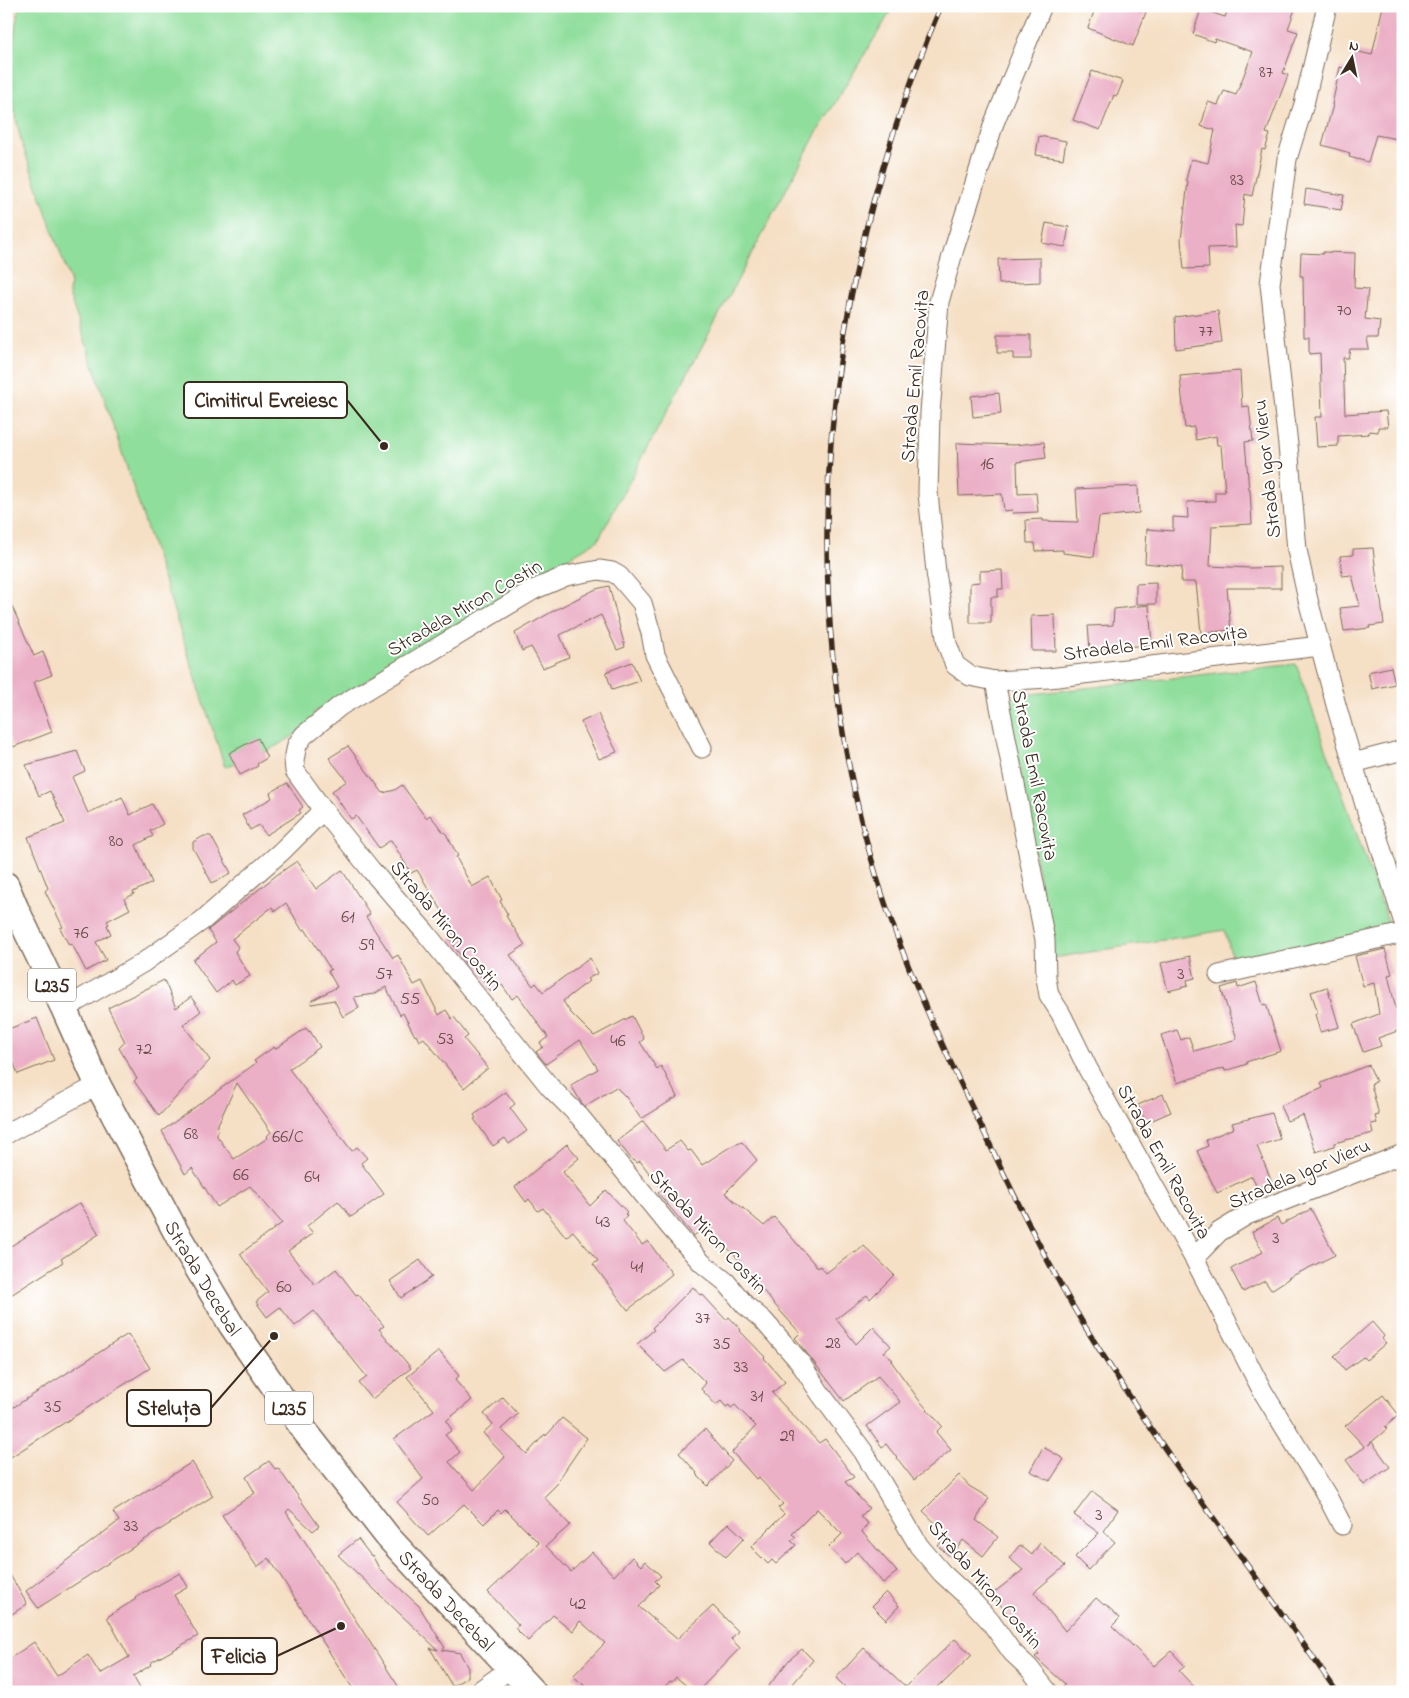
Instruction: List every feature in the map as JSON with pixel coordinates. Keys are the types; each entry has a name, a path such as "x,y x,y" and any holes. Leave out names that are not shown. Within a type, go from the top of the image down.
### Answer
{"main road":[{"name":"Strada Decebal","path":"6,884 98,1085 177,1234 210,1290 304,1430 388,1537 533,1692"}],"street":[{"name":"Strada Emil Racovița","path":"1042,6 994,124 954,248 939,302 930,413 928,493 936,572 948,644 955,665 970,676 995,681 1045,940 1046,978 1050,996 1088,1069 1194,1258 1264,1392 1328,1496 1342,1525"},
{"name":"Strada Igor Vieru","path":"1327,6 1304,104 1287,159 1270,284 1288,445 1297,550 1308,600 1336,705 1368,815 1376,832 1403,920"},
{"name":"Stradela Miron Costin","path":"307,789 295,771 294,760 298,745 304,735 340,706 533,590 566,576 599,570 612,572 619,576 642,603 655,655 702,748"},
{"name":"Stradela Emil Racovița","path":"995,681 1049,678 1320,646"},
{"path":"1353,763 1403,750"},
{"name":"Strada Miron Costin","path":"307,789 371,870 426,932 550,1087 580,1117 671,1228 702,1263 726,1282 745,1305 763,1320 798,1361 863,1451 919,1546 942,1573 975,1604 990,1621 1012,1652 1029,1668 1048,1692"},
{"path":"64,1009 144,962 203,920 282,851 323,810"},
{"path":"1219,975 1403,933"},
{"path":"6,1134 98,1085"},
{"name":"Stradela Igor Vieru","path":"1194,1258 1219,1232 1246,1215 1403,1154"},
{"path":"478,1692 511,1668"}],"green space":[{"path":"20,6 894,6 816,134 598,540 313,713 316,720 290,738 266,752 225,767 69,294 70,280 21,141 13,104 11,67 16,22"},
{"path":"1296,664 1390,927 1233,962 1225,930 1053,958 1008,702 1014,696"}],"building":[{"path":"1096,6 1131,6 1130,9 1146,12 1133,46 1088,28"},
{"path":"1229,6 1296,6 1288,29 1298,32 1283,73 1288,75 1266,133 1270,134 1265,150 1262,149 1252,196 1245,194 1242,226 1235,225 1236,247 1208,248 1209,268 1184,269 1181,240 1188,181 1186,180 1191,159 1208,163 1215,130 1201,126 1208,102 1218,105 1224,91 1236,95 1253,52 1215,39 1214,42 1193,34 1201,9 1225,17"},
{"path":"1383,6 1403,6 1403,140 1376,135 1368,162 1349,157 1350,153 1322,145 1333,105 1340,67 1349,70 1355,51 1372,55"},
{"path":"1092,71 1123,81 1117,96 1114,95 1100,130 1073,120"},
{"path":"1039,136 1066,141 1063,159 1036,155"},
{"path":"1306,189 1344,195 1341,210 1304,204"},
{"path":"1046,223 1069,227 1065,247 1042,243"},
{"path":"1323,252 1355,253 1354,288 1368,289 1365,319 1380,321 1378,338 1367,338 1369,349 1350,349 1348,358 1343,358 1345,414 1386,411 1388,427 1378,427 1378,432 1369,431 1369,434 1338,436 1338,446 1317,447 1315,417 1322,417 1320,353 1309,354 1309,337 1304,337 1303,276 1300,276 1301,253 1323,254"},
{"path":"1040,258 1040,282 999,284 998,259"},
{"path":"1218,311 1222,343 1176,349 1175,317"},
{"path":"997,335 1031,335 1031,359 1013,359 1013,353 997,353"},
{"path":"1240,371 1242,407 1249,406 1253,441 1245,442 1252,524 1212,526 1210,566 1281,567 1281,588 1227,588 1231,630 1201,633 1196,582 1181,582 1182,567 1145,563 1147,529 1173,531 1173,517 1188,518 1187,502 1215,501 1215,492 1225,492 1221,445 1217,445 1216,436 1196,440 1194,427 1185,428 1180,376"},
{"path":"999,393 1001,414 973,417 971,396"},
{"path":"1044,442 1046,458 1017,462 1018,494 1036,493 1038,512 1013,513 1012,510 1004,511 1002,494 959,496 957,443 1014,445"},
{"path":"1138,486 1139,513 1099,517 1094,557 1063,553 1063,550 1036,551 1035,543 1027,543 1026,520 1043,519 1043,521 1078,522 1076,489"},
{"path":"1373,548 1384,624 1369,626 1370,628 1344,631 1340,608 1360,606 1352,575 1342,576 1340,556 1353,555 1353,549"},
{"path":"1002,570 1003,589 998,589 998,597 991,597 991,623 970,623 970,583 980,582 980,571"},
{"path":"1156,583 1156,604 1136,604 1136,584"},
{"path":"609,586 625,647 617,650 601,615 560,635 569,657 543,668 531,647 522,651 515,633 596,589"},
{"path":"6,593 34,656 43,652 52,675 34,682 52,732 13,747 6,729"},
{"path":"1149,605 1152,645 1090,649 1088,626 1113,625 1114,609"},
{"path":"1055,615 1056,651 1032,651 1031,616"},
{"path":"632,662 640,681 612,690 606,672"},
{"path":"1391,667 1395,684 1372,689 1368,672"},
{"path":"598,714 617,752 599,759 581,722"},
{"path":"258,738 267,758 257,764 258,766 240,775 229,753"},
{"path":"348,746 383,793 395,790 402,785 426,818 430,815 445,832 472,887 490,877 502,900 500,901 508,915 506,916 525,945 510,955 533,986 536,983 543,992 590,958 598,973 587,979 589,981 563,1001 570,1012 594,1036 632,1016 644,1039 640,1042 657,1069 661,1066 677,1097 641,1119 626,1097 616,1087 585,1106 581,1102 571,1085 598,1069 580,1040 546,1064 536,1052 543,1047 540,1043 548,1037 518,995 512,999 502,985 491,992 471,962 466,965 450,939 457,935 417,870 411,873 391,840 379,848 356,816 351,819 332,791 347,781 329,758"},
{"path":"77,751 85,771 72,777 88,813 122,797 130,815 152,804 163,824 150,831 153,836 136,845 152,883 133,892 134,894 124,899 130,909 107,921 111,934 96,942 106,960 86,971 72,944 69,945 60,928 63,927 45,891 48,888 28,837 65,823 50,791 39,796 26,765"},
{"path":"287,783 303,807 299,810 301,813 266,835 259,825 250,830 242,815 272,798 270,793"},
{"path":"204,836 211,836 231,873 212,883 193,848 193,842"},
{"path":"297,861 316,889 342,870 370,914 366,917 393,958 398,955 414,985 422,981 439,1015 446,1010 452,1019 454,1017 468,1036 464,1039 488,1068 464,1088 424,1038 419,1041 415,1036 403,1013 400,1015 386,987 374,994 354,997 359,1008 343,1017 334,1000 312,1004 311,1001 337,987 328,971 331,970 305,929 302,930 286,903 275,911 272,907 232,939 238,947 235,952 250,976 235,985 232,980 216,993 193,960 216,942 208,930"},
{"path":"1385,949 1392,974 1388,975 1396,1009 1398,1008 1403,1021 1403,1029 1378,1038 1381,1046 1363,1052 1353,1024 1379,1014 1374,983 1363,986 1355,956"},
{"path":"1190,956 1195,978 1187,980 1188,986 1168,991 1161,963"},
{"path":"164,980 176,1008 191,997 201,1011 183,1025 210,1060 159,1116 134,1081 137,1079 119,1048 125,1042 108,1008"},
{"path":"1256,982 1263,1005 1266,1004 1281,1051 1225,1071 1224,1068 1177,1083 1161,1035 1177,1030 1181,1040 1189,1037 1194,1051 1237,1039 1221,988 1237,983 1238,988"},
{"path":"1327,987 1339,1027 1320,1032 1315,1014 1318,1013 1311,992"},
{"path":"37,1018 54,1060 18,1074 6,1044 6,1030"},
{"path":"306,1028 310,1031 320,1047 289,1069 352,1151 357,1147 367,1158 361,1163 384,1194 351,1217 338,1201 307,1226 313,1233 288,1251 315,1285 336,1269 384,1326 379,1329 411,1368 372,1399 359,1383 367,1377 314,1311 295,1326 280,1307 267,1317 256,1302 268,1292 240,1254 282,1223 250,1186 217,1207 192,1168 185,1174 162,1131 256,1063 254,1061 274,1047 275,1049","holes":["237,1083 271,1132 267,1136 268,1138 234,1159 217,1136 218,1124"]},
{"path":"1369,1065 1376,1082 1371,1084 1379,1115 1375,1116 1377,1123 1371,1124 1373,1133 1334,1143 1334,1146 1316,1152 1303,1115 1287,1121 1280,1106 1323,1088 1321,1083"},
{"path":"506,1092 515,1104 510,1108 527,1131 509,1144 505,1138 493,1146 474,1119 476,1118 474,1115"},
{"path":"1163,1094 1171,1112 1146,1123 1138,1105"},
{"path":"1272,1113 1280,1139 1257,1146 1272,1182 1257,1188 1252,1176 1217,1193 1197,1151 1208,1146 1206,1140 1234,1128 1232,1123"},
{"path":"643,1121 666,1150 680,1141 688,1151 691,1150 702,1165 730,1147 742,1142 757,1160 725,1193 764,1226 774,1217 818,1268 820,1266 826,1273 864,1246 894,1275 870,1299 867,1295 836,1319 856,1344 873,1327 891,1346 884,1352 893,1360 891,1361 919,1400 942,1426 936,1432 951,1450 914,1480 886,1444 882,1447 867,1426 900,1402 898,1399 878,1376 844,1401 795,1338 800,1333 739,1260 706,1225 694,1236 658,1193 662,1190 640,1161 637,1163 635,1160 633,1161 617,1141"},
{"path":"567,1144 579,1158 563,1172 590,1206 606,1190 627,1212 625,1214 627,1216 623,1221 642,1245 648,1241 672,1274 628,1310 593,1264 598,1261 573,1231 566,1237 543,1208 538,1211 529,1199 526,1202 515,1187"},
{"path":"80,1203 99,1234 61,1259 63,1262 6,1298 6,1249"},
{"path":"1311,1209 1335,1255 1288,1278 1271,1290 1265,1281 1243,1292 1231,1269 1263,1252 1252,1232 1277,1218 1281,1225"},
{"path":"420,1260 432,1277 401,1298 390,1281"},
{"path":"693,1287 726,1320 729,1317 765,1357 785,1382 772,1393 819,1443 825,1439 854,1477 845,1482 869,1508 860,1517 868,1523 862,1532 897,1572 883,1583 857,1552 845,1564 829,1547 842,1534 817,1509 792,1534 796,1537 791,1541 796,1545 776,1564 772,1560 768,1564 751,1547 784,1514 778,1508 783,1504 758,1477 756,1479 732,1452 756,1426 735,1405 731,1408 729,1405 726,1407 721,1401 716,1405 701,1389 706,1383 683,1360 665,1372 637,1344 654,1330 652,1328"},
{"path":"1372,1322 1384,1336 1382,1339 1386,1343 1366,1360 1363,1357 1345,1370 1334,1356"},
{"path":"128,1334 150,1368 6,1460 6,1412"},
{"path":"439,1351 459,1376 455,1380 472,1400 446,1421 452,1430 445,1435 460,1452 449,1462 474,1490 505,1457 483,1433 493,1424 484,1414 503,1397 518,1414 501,1429 527,1454 562,1418 587,1438 558,1483 544,1497 570,1525 546,1546 571,1572 592,1552 614,1576 632,1557 641,1566 645,1561 661,1576 655,1581 659,1585 639,1607 677,1639 713,1606 738,1631 731,1639 740,1648 697,1692 694,1692 676,1677 660,1692 592,1692 573,1676 605,1643 580,1621 573,1631 553,1615 528,1641 515,1628 519,1625 488,1592 539,1543 505,1509 501,1513 498,1510 484,1524 464,1504 428,1536 397,1502 423,1479 394,1439 434,1410 407,1377"},
{"path":"1383,1395 1399,1415 1385,1427 1387,1429 1368,1445 1372,1442 1390,1467 1364,1485 1346,1460 1365,1447 1345,1426"},
{"path":"705,1429 732,1461 708,1486 679,1453"},
{"path":"1043,1447 1064,1459 1050,1481 1030,1471"},
{"path":"269,1461 275,1469 278,1468 319,1526 313,1531 289,1509 286,1512 402,1692 355,1692 269,1558 257,1567 222,1515 255,1493 246,1477"},
{"path":"192,1462 213,1496 38,1608 26,1591 119,1521 113,1512"},
{"path":"959,1475 969,1486 989,1498 976,1520 998,1537 983,1556 963,1540 951,1557 938,1546 947,1534 923,1511"},
{"path":"1092,1491 1118,1510 1103,1531 1115,1542 1088,1570 1075,1557 1099,1533 1074,1515"},
{"path":"728,1523 744,1538 726,1557 710,1542"},
{"path":"358,1539 372,1555 380,1570 419,1606 445,1648 442,1650 460,1653 468,1668 468,1677 452,1686 430,1648 438,1650 338,1555"},
{"path":"1040,1543 1065,1566 1034,1592 1065,1631 1096,1598 1120,1618 1112,1626 1154,1666 1171,1651 1185,1666 1179,1671 1199,1692 1059,1692 1065,1684 1035,1657 1039,1654 992,1594 1023,1570 1009,1558 1020,1545 1032,1555"},
{"path":"6,1568 27,1604 6,1618"},
{"path":"180,1573 188,1587 174,1595 198,1636 150,1663 151,1665 133,1676 142,1692 6,1692 6,1661 34,1642 57,1676 88,1655 100,1674 129,1657 107,1617 135,1598"},
{"path":"886,1592 899,1606 886,1620 872,1606"},
{"path":"955,1639 972,1655 932,1692 850,1692 836,1678 864,1648 906,1687"},
{"path":"802,1649 813,1660 786,1692 764,1692 789,1660"}],"railway":[{"path":"941,6 901,112 869,219 845,327 831,437 827,547 833,657 849,768 877,878 899,943 954,1070 1042,1251 1081,1320 1142,1415 1337,1692"}],"place":[{"name":"Cimitirul Evreiesc","path":"384,446"},
{"name":"Steluța","path":"274,1336"},
{"name":"Felicia","path":"341,1626"}]}
